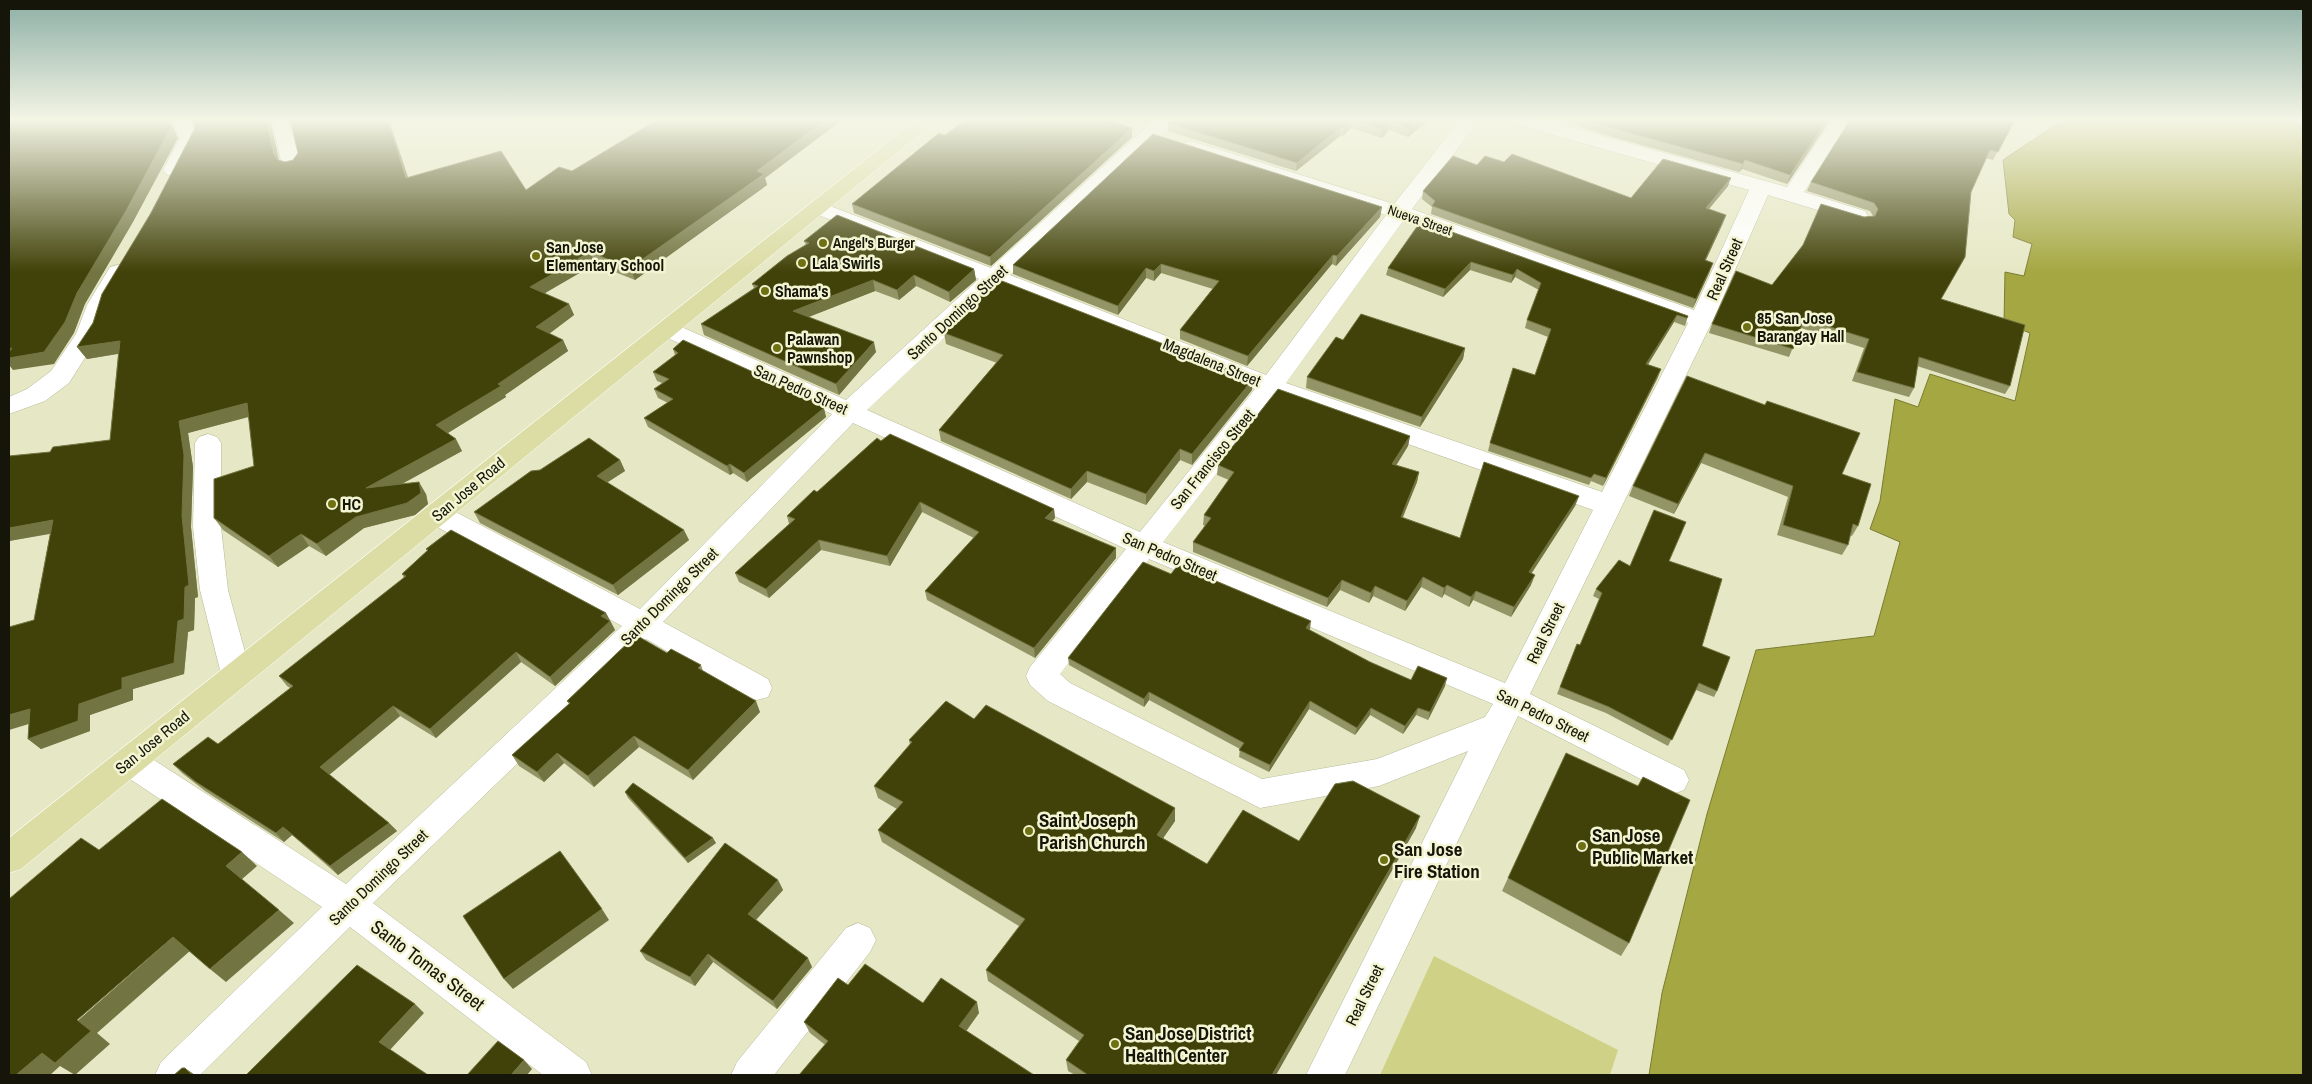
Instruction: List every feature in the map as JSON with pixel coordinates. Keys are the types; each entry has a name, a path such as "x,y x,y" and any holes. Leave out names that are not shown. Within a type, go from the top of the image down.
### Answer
{"main road":[{"name":"San Jose Road","path":"9,858 236,674 669,330 865,171"}],"street":[{"path":"164,189 173,171"},
{"name":"Santo Domingo Street","path":"174,1075 348,905 643,624 850,411 995,277 1103,171"},
{"name":"Nueva Street","path":"1276,171 1701,320"},
{"name":"San Francisco Street","path":"1430,171 1271,386 1041,676 1059,692 1260,794 1379,772 1496,726"},
{"path":"1702,171 1792,195 1861,218"},
{"path":"1792,195 1808,171"},
{"name":"Real Street","path":"1325,1075 1496,726 1512,699 1701,320 1761,187"},
{"name":"Magdalena Street","path":"818,208 1271,386 1609,505"},
{"path":"9,406 36,395 60,377 88,334 98,305 127,256"},
{"name":"San Pedro Street","path":"669,330 1143,545 1512,699 1673,780"},
{"path":"208,442 207,527 214,590 236,674"},
{"path":"438,515 643,624 757,688"},
{"name":"Santo Tomas Street","path":"129,761 348,905 573,1075"},
{"path":"750,1075 858,940"}],"green space":[{"path":"1434,956 1618,1050 1610,1075 1380,1075"}],"shaded area":[{"path":"2004,171 2303,171 2303,1075 1649,1075 1662,993 1707,814 1756,650 1874,636 1900,542 1870,529 1880,501 1895,399 1918,407 1930,374 2015,401 2030,333 2004,323 2005,272 2024,276 2032,244 2013,237 2015,220 2009,214"}],"building":[{"path":"9,171 148,171 77,293 65,322 44,352 9,358 9,352 12,348 9,349"},
{"path":"173,171 404,171 406,178 432,171 514,171 526,190 554,171 758,171 764,174 630,268 590,252 530,287 569,304 536,327 563,340 498,384 501,386 436,425 456,439 366,488 419,482 421,493 407,503 356,517 317,544 301,534 269,556 214,518 214,479 254,466 247,403 179,421 184,455 182,516 189,585 185,587 184,619 178,621 174,663 122,678 122,689 79,704 78,721 28,739 30,709 9,715 9,627 34,620 53,520 9,528 9,456 50,452 53,447 110,440 120,341 77,347 93,323 102,294 151,213"},
{"path":"893,171 1085,171 990,257 852,204"},
{"path":"1114,171 1268,171 1382,207 1337,256 1333,255 1248,356 1180,330 1219,281 1161,264 1154,271 1146,268 1118,306 1013,265"},
{"path":"1440,171 1557,171 1631,198 1653,171 1704,171 1731,178 1706,208 1726,215 1705,260 1713,263 1696,299 1432,206 1435,201 1423,191"},
{"path":"1777,171 1793,171 1790,175"},
{"path":"1818,171 1981,171 1971,192 1965,257 1941,299 2025,325 2010,386 1919,357 1914,388 1857,372 1869,339 1804,319 1793,349 1712,324 1736,271 1772,285 1803,245 1821,204 1864,217 1875,216 1878,209 1874,203 1811,182"},
{"path":"837,215 974,269 949,292 914,275 897,290 873,280 793,311 874,342 836,384 701,324 758,286 752,284 787,256 809,243 804,241"},
{"path":"1421,221 1688,316 1687,318 1677,315 1646,364 1661,369 1606,478 1594,474 1591,478 1490,443 1513,368 1535,375 1551,329 1527,320 1541,283 1517,269 1513,275 1471,262 1445,289 1388,268"},
{"path":"997,279 1253,379 1192,454 1180,449 1146,494 1087,471 1071,489 939,430 1003,355 944,333 974,304 972,302"},
{"path":"1361,314 1465,348 1422,417 1307,377 1336,337 1343,340"},
{"path":"683,340 821,403 820,405 824,408 744,473 730,464 727,466 644,418 673,399 654,389 669,379 653,372 678,353 673,349"},
{"path":"1687,376 1765,405 1767,401 1860,433 1842,474 1871,484 1858,526 1853,524 1848,545 1783,525 1793,486 1705,453 1678,504 1633,486"},
{"path":"1278,389 1410,436 1392,464 1419,472 1401,517 1460,538 1484,462 1579,496 1529,572 1535,575 1514,607 1476,591 1471,597 1447,585 1444,588 1423,577 1407,601 1375,586 1371,593 1342,580 1328,598 1193,542 1211,518 1204,515 1234,472 1218,465"},
{"path":"890,434 1054,509 1045,518 1116,548 1034,648 925,591 979,532 920,502 887,556 819,540 766,589 735,573 795,519 787,516 814,490 817,492 877,438 881,441"},
{"path":"589,438 620,460 597,476 684,530 613,585 474,512 531,471 540,470"},
{"path":"1654,510 1686,522 1669,561 1722,579 1702,646 1730,657 1717,691 1699,683 1672,740 1609,707 1560,687 1577,644 1580,645 1602,593 1596,589 1619,560 1630,566"},
{"path":"451,530 606,613 601,616 610,621 550,677 516,652 430,729 393,706 320,767 389,823 330,866 283,827 276,833 196,782 173,764 208,737 218,744 293,686 279,676 406,576 402,574 428,550 426,549"},
{"path":"1143,562 1171,574 1178,565 1311,621 1306,628 1370,662 1411,680 1418,666 1447,678 1430,712 1418,708 1405,726 1371,708 1357,728 1310,701 1270,765 1239,750 1244,743 1149,692 1144,699 1068,658"},
{"path":"636,635 667,653 671,649 701,665 698,668 756,701 688,770 634,736 588,776 557,753 537,772 512,755 570,703 567,701"},
{"path":"946,701 974,719 986,705 1175,808 1157,835 1207,864 1243,810 1299,841 1335,784 1353,781 1420,816 1272,1075 1088,1075 1066,1060 1084,1035 986,970 1025,919 878,830 903,802 874,786 912,742 909,740"},
{"path":"1566,753 1638,786 1643,777 1690,800 1629,943 1508,878"},
{"path":"633,783 713,838 685,858 625,792"},
{"path":"162,799 242,852 226,866 279,910 210,969 173,937 77,1020 91,1031 55,1063 42,1053 16,1075 9,1075 9,899 81,838 99,850"},
{"path":"725,843 778,880 748,914 808,958 773,1001 708,954 690,977 640,951"},
{"path":"560,851 602,909 504,979 463,916"},
{"path":"865,964 923,1003 941,978 977,1002 959,1026 1034,1075 799,1075 828,1041 804,1022 838,978 848,985"},
{"path":"357,965 415,1004 379,1042 428,1075 246,1075"},
{"path":"498,1041 524,1060 511,1075 467,1075"},
{"path":"182,1068 185,1068 192,1075 174,1075"}],"place":[{"name":"Angel's Burger","path":"823,243"},
{"name":"San Jose Elementary School","path":"536,256"},
{"name":"Lala Swirls","path":"802,263"},
{"name":"Shama's","path":"765,291"},
{"name":"85 San Jose Barangay Hall","path":"1747,327"},
{"name":"Palawan Pawnshop","path":"777,348"},
{"name":"HC","path":"332,504"},
{"name":"Saint Joseph Parish Church","path":"1029,831"},
{"name":"San Jose Public Market","path":"1582,846"},
{"name":"San Jose Fire Station","path":"1384,860"},
{"name":"San Jose District Health Center","path":"1115,1044"}]}
